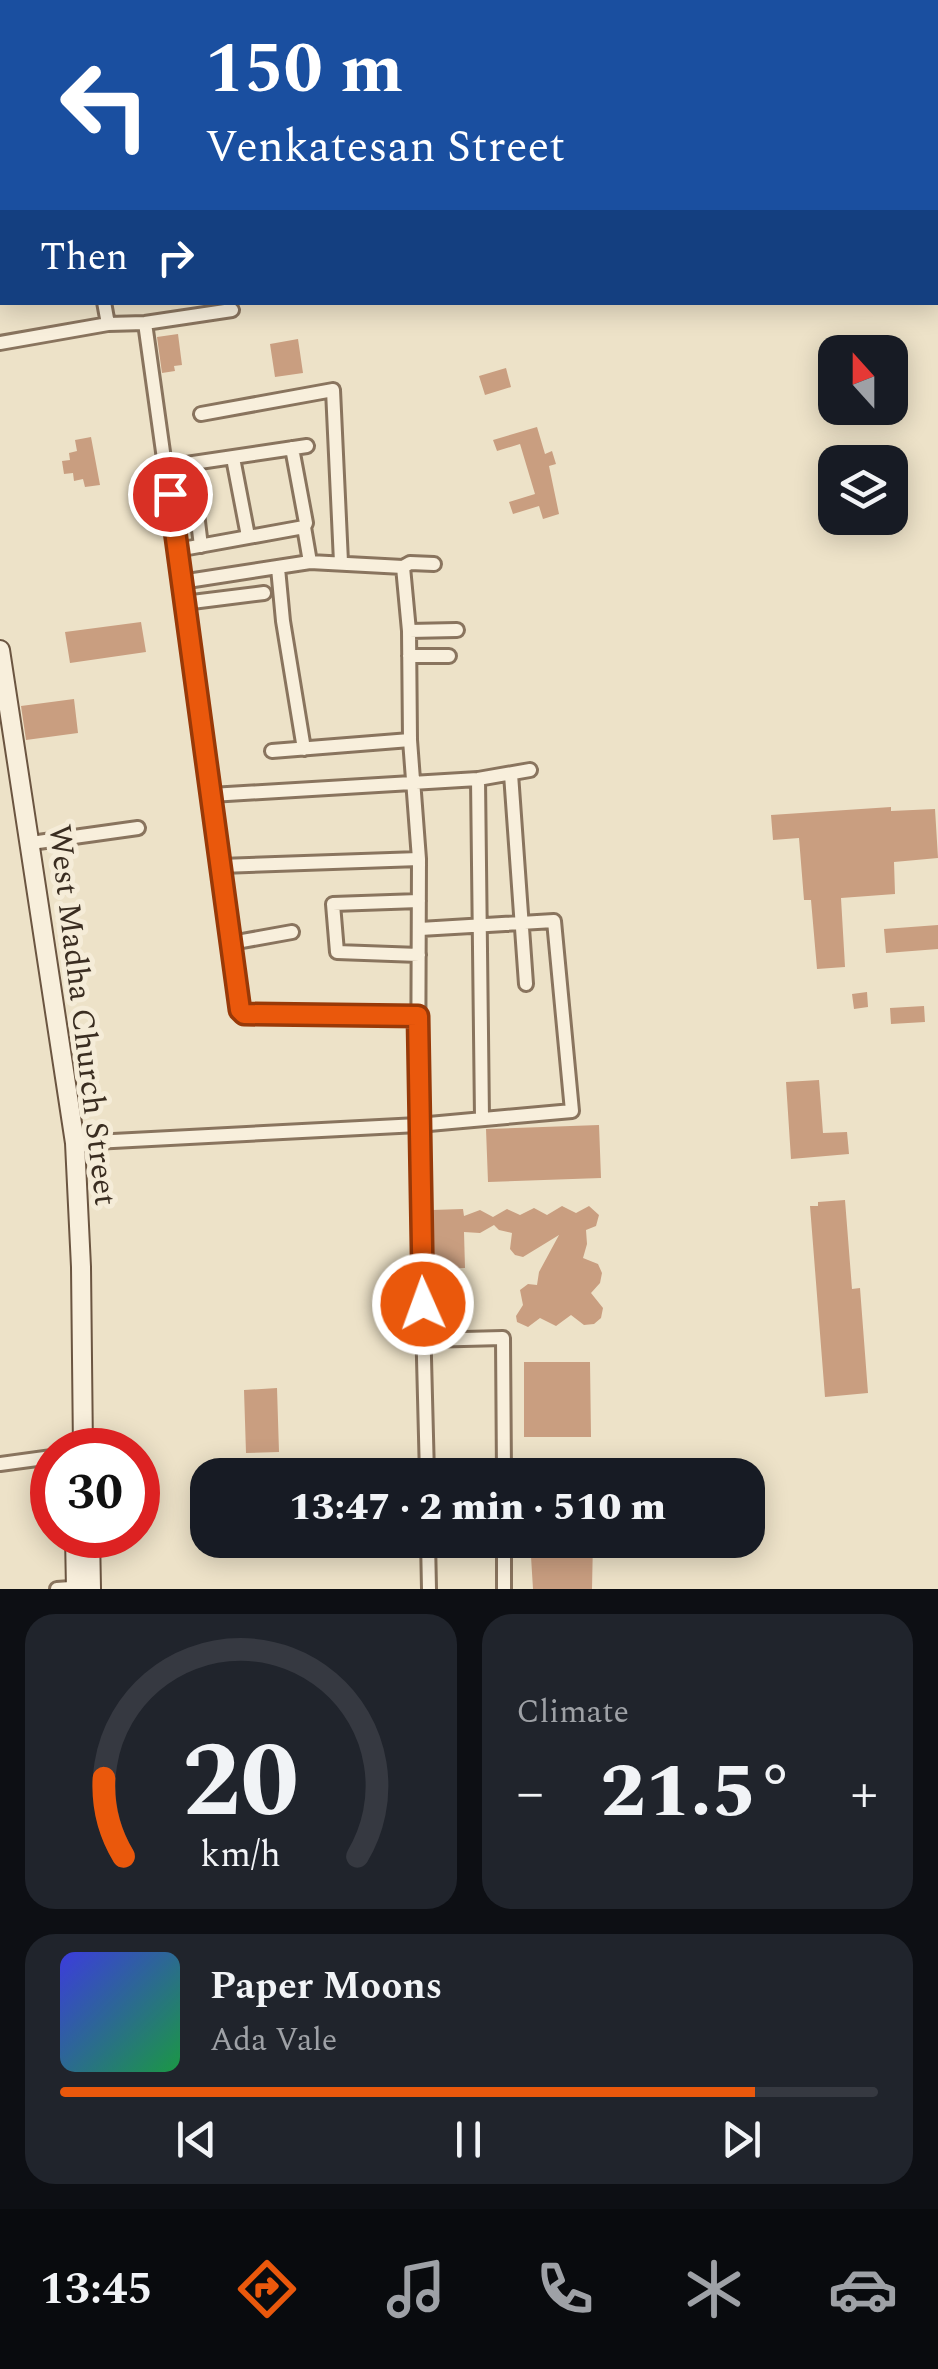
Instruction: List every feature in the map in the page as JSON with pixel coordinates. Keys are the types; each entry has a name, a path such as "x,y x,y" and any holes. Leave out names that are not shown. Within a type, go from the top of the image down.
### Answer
{"main road":[{"name":"West Madha Church Street","path":"0,650 75,1143 81,1267 82,1428"},
{"path":"76,1558 78,1588"},
{"path":"78,1588 85,1558"}],"street":[{"path":"105,305 108,324"},
{"path":"0,343 108,324 146,323 232,310"},
{"path":"146,323 240,1010 244,1014 418,1016"},
{"path":"201,414 334,390 341,562"},
{"path":"166,467 300,447 310,562"},
{"path":"233,458 248,536"},
{"path":"190,464 201,546"},
{"path":"177,550 304,527"},
{"path":"181,582 310,562 434,564"},
{"path":"403,566 419,859 418,1124 427,1458"},
{"path":"278,568 304,749"},
{"path":"184,603 264,593"},
{"path":"409,631 458,630"},
{"path":"410,656 449,656"},
{"path":"272,750 410,740"},
{"path":"210,795 478,779 530,770"},
{"path":"511,774 526,984"},
{"path":"478,779 482,1118"},
{"path":"31,843 138,828"},
{"path":"221,866 419,859"},
{"path":"419,901 332,904 337,952 419,955"},
{"path":"75,1143 418,1124 572,1111 554,921 420,930"},
{"path":"231,943 292,932"},
{"path":"424,1340 503,1338 504,1458"},
{"path":"0,1464 30,1460"},
{"path":"428,1558 429,1589"},
{"path":"504,1558 504,1589"}],"building":[{"path":"178,334 182,365 162,373 157,337"},
{"path":"298,339 303,373 275,377 270,344"},
{"path":"506,368 511,387 485,395 479,376"},
{"path":"537,427 545,454 552,451 556,464 549,466 559,514 543,519 539,506 513,514 509,502 535,494 520,444 497,451 493,440"},
{"path":"91,437 100,485 85,487 83,479 74,481 73,473 64,474 62,461 70,460 69,453 77,451 75,440"},
{"path":"141,622 146,652 70,663 65,632"},
{"path":"74,699 78,733 26,740 21,706"},
{"path":"891,807 891,811 935,809 938,858 894,862 895,894 841,898 845,967 817,969 811,900 804,900 799,838 773,840 771,815"},
{"path":"938,925 938,949 886,953 884,929"},
{"path":"867,992 868,1007 854,1009 852,994"},
{"path":"924,1006 925,1022 891,1024 890,1008"},
{"path":"819,1080 823,1133 847,1132 849,1154 791,1159 786,1082"},
{"path":"599,1125 601,1178 488,1182 486,1129"},
{"path":"845,1200 852,1289 860,1288 868,1393 825,1397 810,1206"},
{"path":"562,1206 576,1213 589,1206 599,1215 596,1226 586,1230 583,1258 598,1264 602,1273 600,1283 591,1293 603,1308 601,1318 594,1324 584,1325 571,1315 556,1326 540,1318 528,1327 517,1322 523,1305 520,1290 528,1284 537,1285 539,1272 559,1235 523,1257 510,1249 512,1233 494,1225 480,1233 464,1232 465,1268 434,1269 432,1210 463,1209 464,1216 480,1210 493,1217 507,1209 520,1215 534,1208 547,1215"},
{"path":"524,1362 590,1362 591,1437 524,1437"},
{"path":"277,1388 279,1452 246,1453 244,1390"},
{"path":"531,1558 593,1558 592,1589 533,1589"}],"route":[{"path":"170,494 240,1010 244,1014 418,1016 423,1304"}]}
